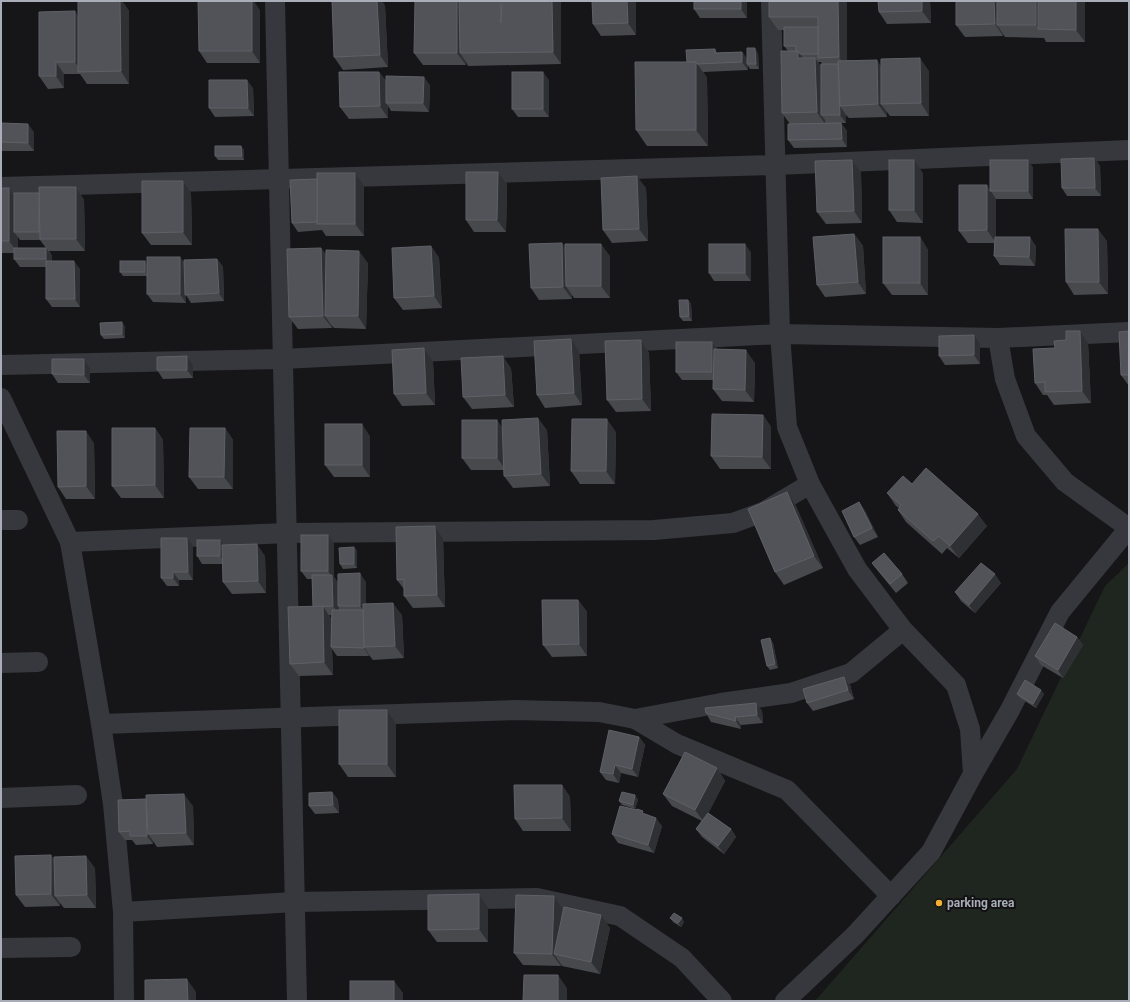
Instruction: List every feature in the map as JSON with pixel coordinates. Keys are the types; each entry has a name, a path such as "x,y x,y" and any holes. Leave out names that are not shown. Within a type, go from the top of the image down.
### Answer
{"street":[{"path":"275,1 297,1001"},
{"path":"771,1 780,334 787,427 810,484 857,569 903,630 956,685 970,729 973,774"},
{"path":"1,186 776,165 1129,150"},
{"path":"1,365 283,360 780,334 998,338 1129,332"},
{"path":"785,1001 855,935 931,852 973,774 1010,710 1060,612 1129,528 1065,482 1026,436 1005,379 998,338"},
{"path":"1,398 70,542 113,804 123,912 124,1001"},
{"path":"70,542 287,533 654,530 733,523 763,512 810,484"},
{"path":"636,719 721,703 791,694 851,673 903,630"},
{"path":"1,663 38,662"},
{"path":"101,724 514,710 599,712 636,719 677,744 787,790 891,896"},
{"path":"1,798 77,795"},
{"path":"123,912 295,902 537,898 620,916 682,958 722,1001"},
{"path":"1,948 71,947"}],"shaded area":[{"path":"1129,563 1129,1001 815,1001 1017,769 1105,586"}],"building":[{"path":"78,1 120,1 121,71 78,72"},
{"path":"198,1 252,1 252,51 199,51"},
{"path":"332,1 377,1 380,55 334,57"},
{"path":"415,1 457,1 457,53 414,53"},
{"path":"459,1 501,1 501,23 502,1 552,1 553,52 460,53"},
{"path":"592,1 627,1 628,23 593,24"},
{"path":"694,1 741,1 741,9 694,9"},
{"path":"769,1 838,1 839,57 818,58 818,17 769,17"},
{"path":"878,1 922,1 922,11 879,12"},
{"path":"956,1 994,1 995,24 956,25"},
{"path":"997,1 1036,1 1036,25 997,25"},
{"path":"1038,1 1076,1 1076,30 1038,29"},
{"path":"75,11 75,62 56,62 56,76 39,76 39,12"},
{"path":"784,27 818,27 818,54 800,54 796,51 796,46 784,46"},
{"path":"747,48 755,48 756,64 747,64"},
{"path":"715,49 715,53 742,52 742,62 697,64 696,62 687,62 686,50"},
{"path":"781,51 798,51 798,58 815,58 817,112 782,113"},
{"path":"920,58 921,103 881,104 881,59"},
{"path":"877,60 878,104 840,106 838,61"},
{"path":"635,62 696,62 696,130 636,130"},
{"path":"821,64 838,64 840,115 821,115"},
{"path":"339,72 379,72 380,106 340,107"},
{"path":"512,72 543,72 543,109 512,109"},
{"path":"386,76 424,77 423,103 386,103"},
{"path":"209,80 247,80 248,108 209,108"},
{"path":"1,123 28,124 28,143 1,142"},
{"path":"841,123 842,139 788,140 788,124"},
{"path":"215,146 241,146 242,156 215,156"},
{"path":"1094,158 1095,188 1062,188 1061,159"},
{"path":"852,160 854,211 817,212 815,161"},
{"path":"889,160 914,160 914,210 889,210"},
{"path":"990,160 1028,160 1028,191 990,191"},
{"path":"466,172 498,172 497,220 466,220"},
{"path":"317,173 355,173 355,224 317,224"},
{"path":"637,176 639,229 603,230 601,178"},
{"path":"317,179 317,222 292,223 290,180"},
{"path":"142,181 183,181 183,232 142,233"},
{"path":"959,185 987,185 987,230 959,231"},
{"path":"39,187 76,187 76,239 40,239"},
{"path":"1,188 9,188 9,241 1,241"},
{"path":"14,193 39,193 39,232 14,232"},
{"path":"1065,229 1098,229 1099,282 1066,282"},
{"path":"854,234 858,282 817,285 813,237"},
{"path":"883,237 920,237 920,283 883,283"},
{"path":"995,237 1030,237 1029,257 994,256"},
{"path":"562,243 563,287 531,288 529,244"},
{"path":"565,244 601,244 601,286 566,286"},
{"path":"709,244 745,244 745,273 709,273"},
{"path":"431,246 434,296 394,298 392,248"},
{"path":"14,248 46,248 46,259 14,259"},
{"path":"321,248 323,316 289,317 287,249"},
{"path":"326,250 359,251 358,316 325,316"},
{"path":"147,257 180,257 180,294 147,294"},
{"path":"217,259 219,293 185,295 184,260"},
{"path":"46,261 74,261 75,299 46,299"},
{"path":"120,261 145,261 145,272 120,272"},
{"path":"679,300 688,300 689,316 680,317"},
{"path":"122,322 122,334 101,335 100,323"},
{"path":"1066,331 1080,331 1082,391 1045,392 1045,382 1035,383 1033,349 1055,348 1054,341 1066,340"},
{"path":"1129,331 1129,375 1121,375 1119,332"},
{"path":"974,335 974,355 939,356 939,336"},
{"path":"571,339 574,393 537,395 534,341"},
{"path":"641,340 642,399 607,400 605,341"},
{"path":"676,342 712,342 712,372 676,372"},
{"path":"424,348 426,393 394,394 392,350"},
{"path":"714,349 746,350 745,390 713,389"},
{"path":"187,356 187,370 157,370 157,357"},
{"path":"503,356 505,395 463,397 461,358"},
{"path":"52,359 84,359 84,375 52,374"},
{"path":"712,414 763,415 762,457 711,456"},
{"path":"538,418 541,474 504,476 502,420"},
{"path":"572,419 607,419 606,471 571,471"},
{"path":"462,420 497,420 497,458 462,458"},
{"path":"325,424 362,424 362,465 325,465"},
{"path":"112,428 155,428 155,485 112,486"},
{"path":"190,428 225,428 224,477 189,477"},
{"path":"57,431 86,431 86,486 58,487"},
{"path":"926,468 978,514 950,546 939,536 933,541 898,510 901,505 887,493 903,476 912,484"},
{"path":"787,492 814,556 775,572 748,509"},
{"path":"859,502 872,528 854,537 842,511"},
{"path":"435,526 437,595 404,596 404,579 397,580 396,527"},
{"path":"301,535 328,535 328,571 301,571"},
{"path":"161,538 187,538 188,572 173,572 173,578 161,578"},
{"path":"197,540 220,540 220,556 197,556"},
{"path":"257,544 258,581 223,582 222,545"},
{"path":"354,547 354,564 340,564 339,548"},
{"path":"884,553 902,574 890,584 872,563"},
{"path":"981,563 995,574 969,605 955,592"},
{"path":"360,573 360,606 338,606 338,574"},
{"path":"312,575 332,575 333,606 313,607"},
{"path":"542,600 578,600 579,644 543,645"},
{"path":"393,603 395,646 364,647 363,604"},
{"path":"323,606 324,662 290,664 288,607"},
{"path":"332,610 363,610 364,648 331,647"},
{"path":"1055,623 1077,637 1058,670 1035,656"},
{"path":"770,638 775,664 767,666 761,640"},
{"path":"844,677 848,690 807,703 803,689"},
{"path":"1025,680 1041,690 1033,704 1017,694"},
{"path":"756,703 757,715 735,717 736,721 706,713 705,708"},
{"path":"339,710 387,710 387,764 339,764"},
{"path":"609,730 639,737 632,769 615,765 613,774 600,772"},
{"path":"685,752 717,768 695,810 663,794"},
{"path":"514,785 562,785 562,818 515,819"},
{"path":"332,792 333,805 309,806 309,793"},
{"path":"622,792 635,795 633,805 619,801"},
{"path":"184,794 186,833 148,834 146,795"},
{"path":"146,799 147,836 130,836 130,831 119,832 118,800"},
{"path":"620,806 643,811 642,813 656,818 648,845 612,834"},
{"path":"708,813 731,829 718,846 696,829"},
{"path":"51,855 51,894 16,895 15,856"},
{"path":"86,856 87,895 55,896 54,857"},
{"path":"479,894 479,929 428,930 428,895"},
{"path":"516,895 554,896 552,954 514,953"},
{"path":"564,907 601,915 591,962 554,954"},
{"path":"674,913 682,918 678,923 670,918"},
{"path":"524,975 558,975 558,1001 523,1001"},
{"path":"187,979 188,1001 145,1001 145,980"},
{"path":"350,981 394,981 394,1001 350,1001"}],"place":[{"name":"parking area","path":"939,903"}]}
